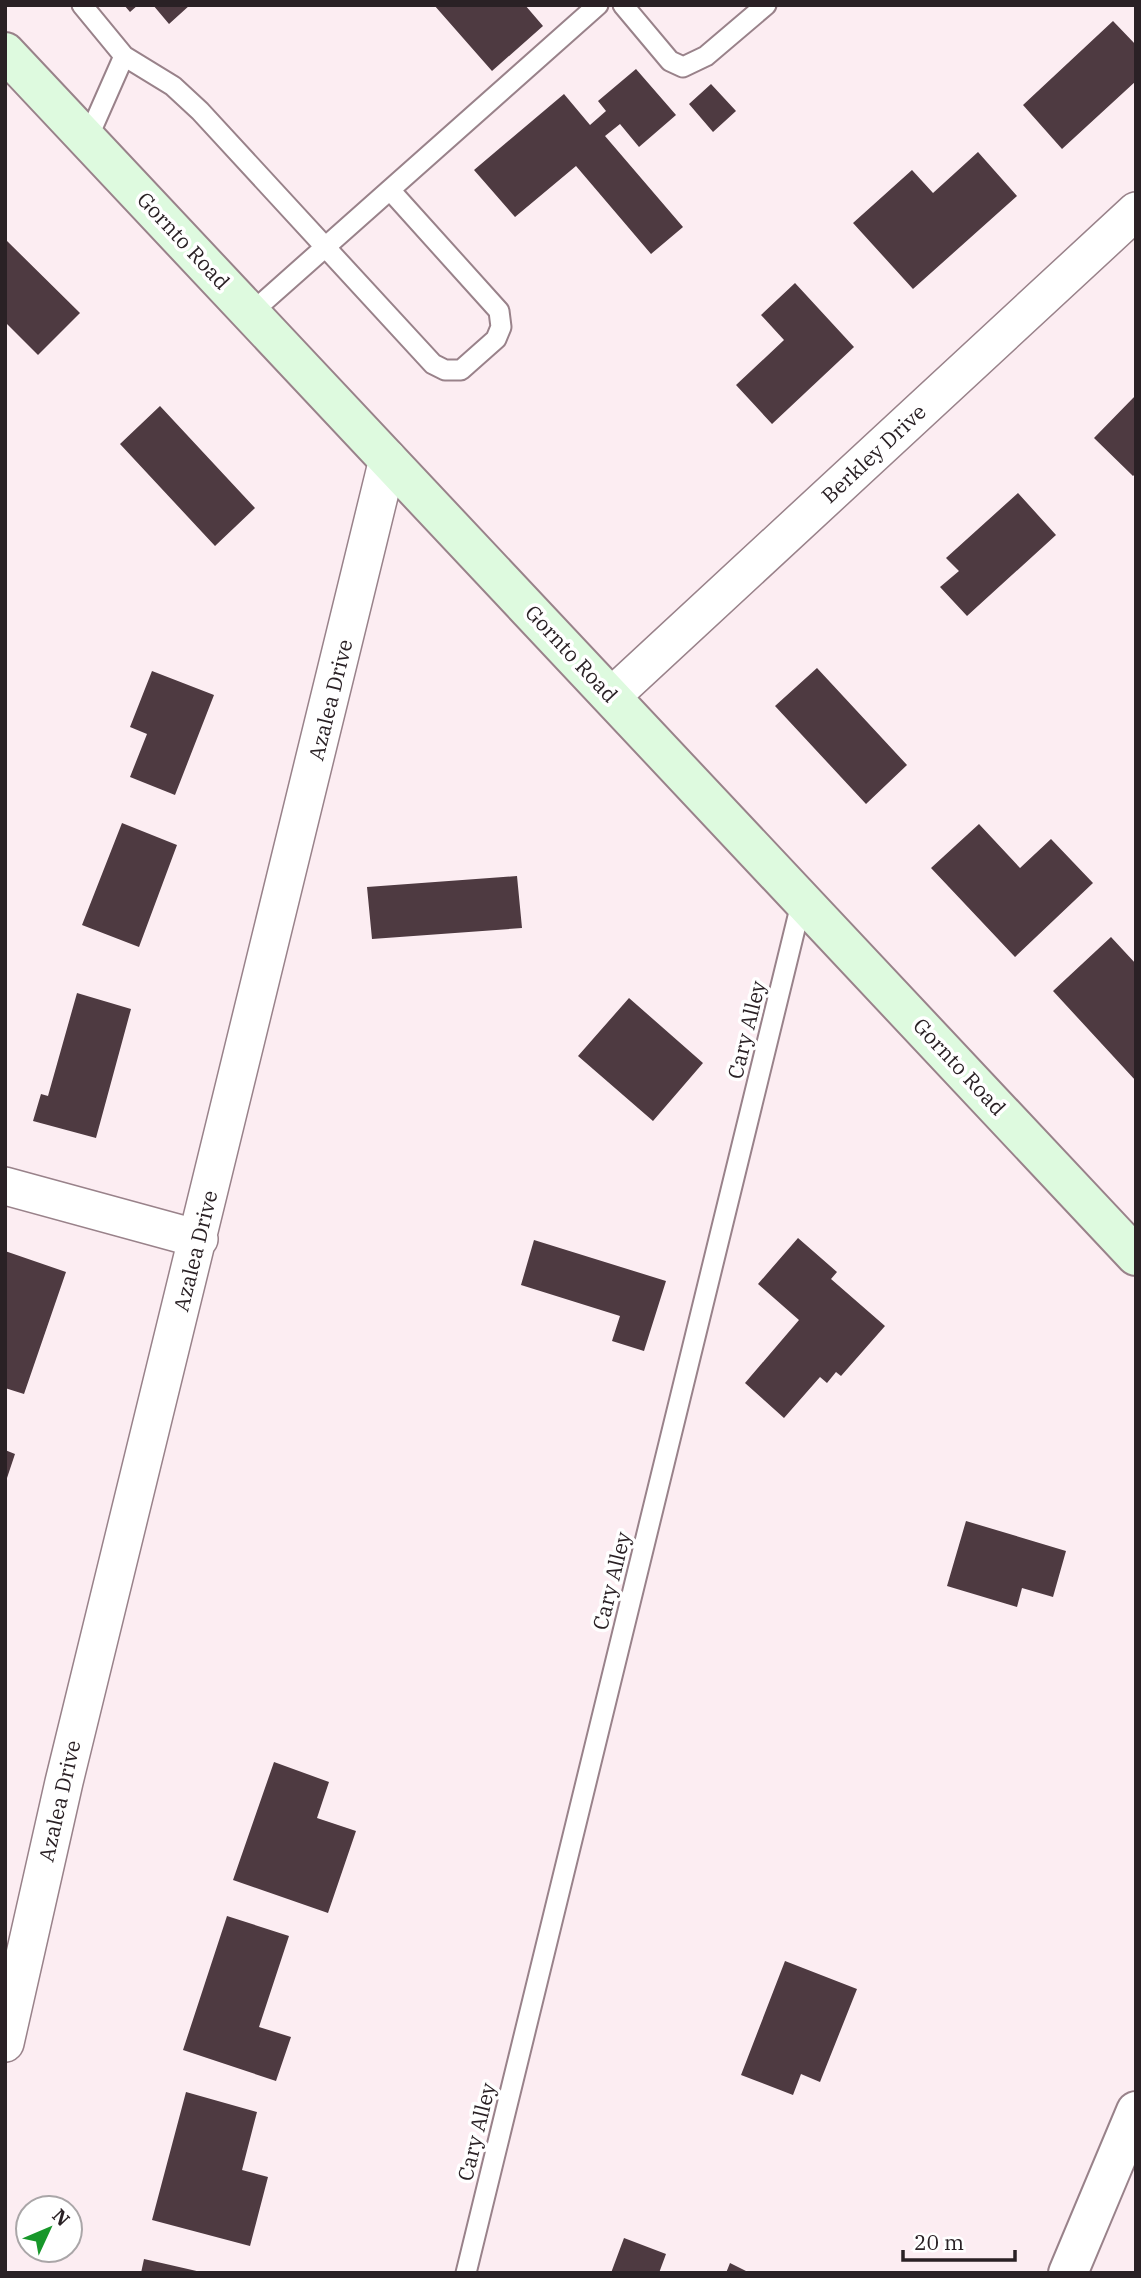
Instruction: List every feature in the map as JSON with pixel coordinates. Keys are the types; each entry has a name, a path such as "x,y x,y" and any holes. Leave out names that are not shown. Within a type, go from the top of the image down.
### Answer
{"main road":[{"name":"Gornto Road","path":"5,52 1136,1256"}],"street":[{"name":"Berkley Drive","path":"612,696 1136,211"},
{"name":"Azalea Drive","path":"5,2043 64,1782 388,459"},
{"path":"5,1186 199,1239"},
{"path":"1068,2273 1136,2111"}],"lane":[{"path":"82,5 124,56 173,86 200,111 433,364 444,370 461,370 496,339 501,327 499,312 390,190"},
{"path":"251,313 598,5"},
{"path":"623,5 670,61 683,67 706,56 766,5"},
{"path":"83,135 94,124 124,56"},
{"name":"Cary Alley","path":"466,2273 802,900"}],"building":[{"path":"124,5 138,5 130,12"},
{"path":"153,5 190,5 169,24"},
{"path":"434,5 525,5 543,26 492,71"},
{"path":"1113,21 1136,45 1136,81 1062,149 1023,105"},
{"path":"636,69 676,115 639,147 620,124 605,136 683,227 651,254 576,166 515,217 474,170 564,94 590,125 606,111 598,101"},
{"path":"711,84 736,111 713,132 689,104"},
{"path":"978,152 1017,196 913,289 853,223 912,170 933,193"},
{"path":"5,239 80,313 38,355 5,322"},
{"path":"795,283 854,347 772,424 736,385 784,340 761,315"},
{"path":"1136,395 1136,473 1133,476 1094,438"},
{"path":"160,406 255,508 215,546 120,444"},
{"path":"1018,493 1056,535 967,616 940,587 959,571 946,558"},
{"path":"817,668 907,765 866,804 775,706"},
{"path":"152,671 214,695 175,795 130,777 147,734 130,727"},
{"path":"122,823 177,845 139,947 82,925"},
{"path":"979,824 1020,868 1051,839 1093,883 1015,957 931,868"},
{"path":"517,876 522,928 372,939 367,887"},
{"path":"1111,937 1136,964 1136,1081 1053,991"},
{"path":"77,993 131,1009 96,1138 33,1121 41,1094 48,1096"},
{"path":"629,998 703,1063 653,1121 578,1056"},
{"path":"798,1238 837,1272 831,1279 885,1326 841,1376 836,1372 827,1383 820,1377 784,1418 745,1383 799,1320 758,1284"},
{"path":"534,1240 666,1281 644,1351 612,1341 620,1316 521,1285"},
{"path":"5,1251 66,1272 24,1394 5,1388"},
{"path":"5,1450 15,1454 6,1481 5,1481"},
{"path":"966,1521 1066,1551 1053,1597 1022,1588 1017,1607 947,1586"},
{"path":"274,1762 329,1782 317,1818 356,1831 328,1913 233,1880"},
{"path":"227,1916 289,1936 259,2027 291,2037 276,2081 183,2050"},
{"path":"785,1961 857,1989 820,2082 801,2074 793,2095 741,2075"},
{"path":"186,2092 257,2112 242,2170 268,2177 250,2246 152,2220"},
{"path":"624,2238 666,2254 659,2273 611,2273"},
{"path":"144,2259 201,2272 201,2273 141,2273"},
{"path":"730,2263 750,2273 726,2273"}]}
